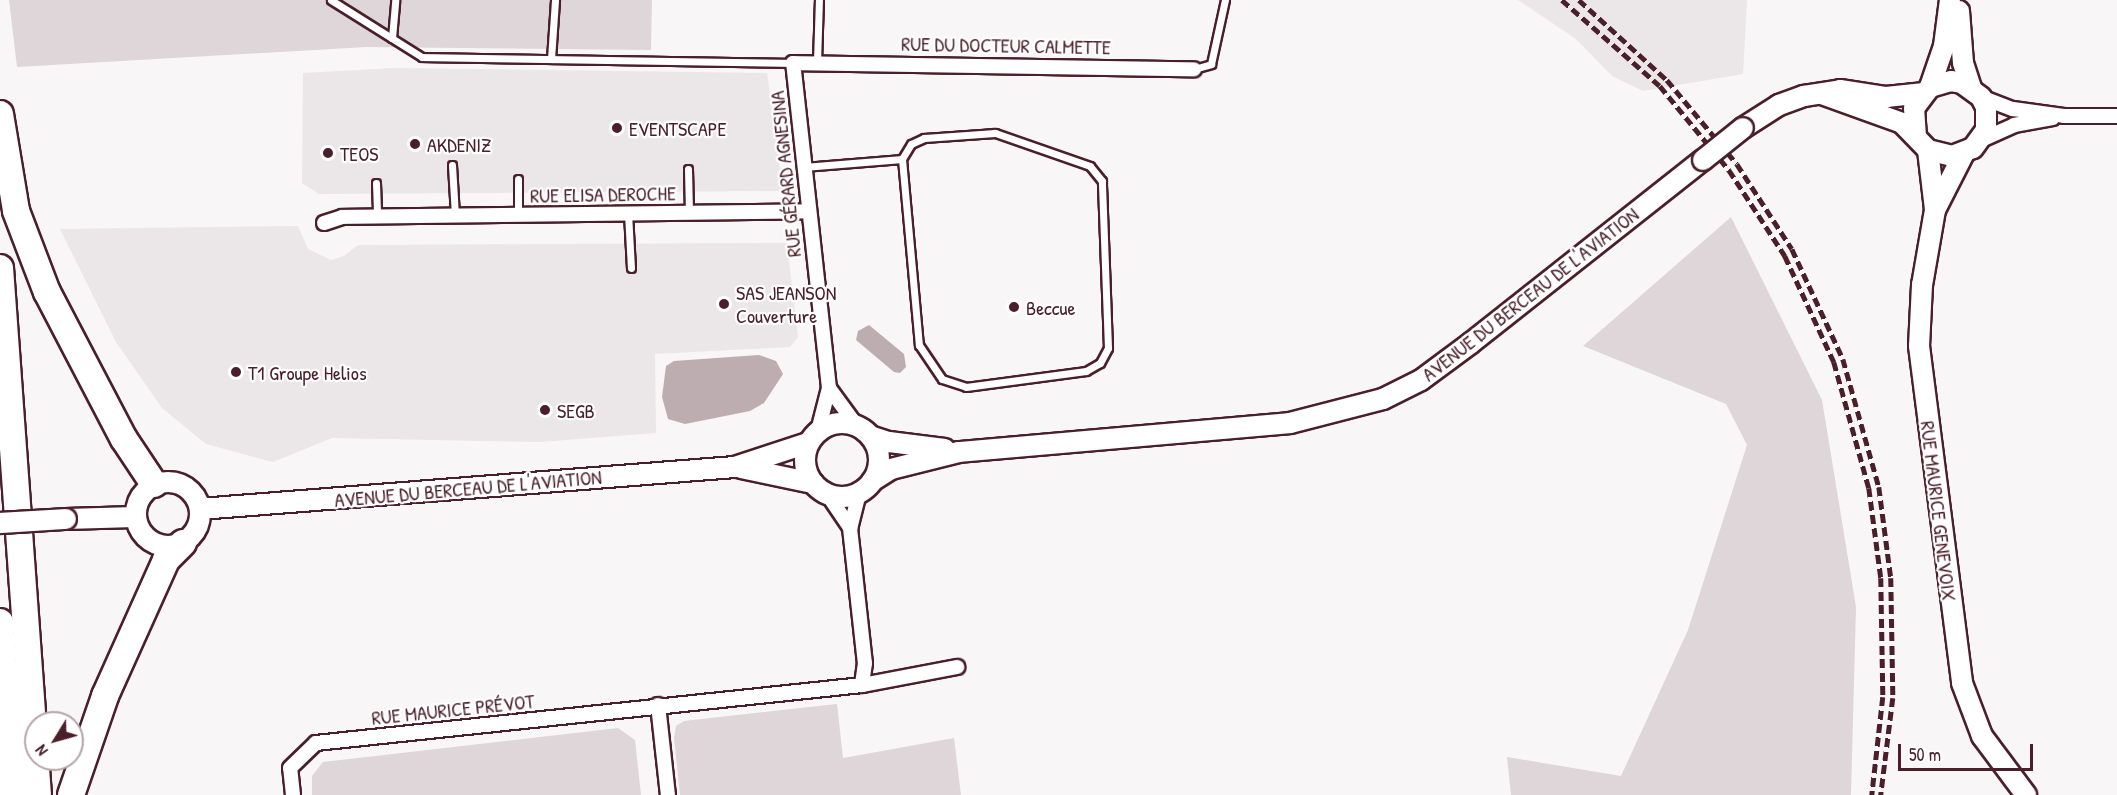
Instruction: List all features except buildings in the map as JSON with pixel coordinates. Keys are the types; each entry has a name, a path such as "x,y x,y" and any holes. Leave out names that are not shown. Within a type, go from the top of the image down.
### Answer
{"highway":[{"path":"0,114 16,211 47,292 124,439 154,484"},
{"path":"0,268 38,795"},
{"path":"71,795 105,696 166,560 183,543"},
{"path":"0,622 13,795"}],"street":[{"path":"1935,210 1914,108 1926,90 1944,46 1950,0"},
{"path":"1959,0 1963,63 1987,118 1981,140"},
{"name":"RUE DU DOCTEUR CALMETTE","path":"793,63 1194,69"},
{"name":"RUE GÉRARD AGNESINA","path":"793,63 829,388 813,437"},
{"path":"1926,90 1951,81 2013,109 2064,116 2117,116"},
{"name":"AVENUE DU BERCEAU DE L'AVIATION","path":"865,487 891,469 959,452 1290,423 1383,399 1420,380 1472,343 1743,128 1791,99 1840,90 1886,97 1926,90"},
{"path":"1822,93 1883,114 1922,142 1946,155 1964,153"},
{"path":"1935,210 1964,153 1981,140 2014,125 2064,116"},
{"name":"RUE MAURICE GENEVOIX","path":"1935,210 1922,285 1919,346 1962,682 1982,736 2026,795"},
{"name":"RUE ELISA DEROCHE","path":"324,223 342,217 809,211"},
{"name":"RUE GÉRARD AGNESINA","path":"829,388 863,431"},
{"path":"850,528 804,462 813,437 834,423 863,431 879,456 850,528 865,663 862,685"},
{"name":"AVENUE DU BERCEAU DE L'AVIATION","path":"863,431 889,442 959,452"},
{"name":"AVENUE DU BERCEAU DE L'AVIATION","path":"200,509 735,467 813,437"},
{"name":"AVENUE DU BERCEAU DE L'AVIATION","path":"735,467 821,489"},
{"path":"169,481 188,488 200,509 195,531 183,543 171,546 152,543 138,528 135,517 140,498 154,484 169,481"},
{"path":"821,489 839,498 865,487"},
{"path":"0,523 135,517"},
{"path":"668,795 658,705 862,685 957,667"},
{"name":"RUE MAURICE PRÉVOT","path":"293,795 290,768 316,744 658,705"}],"lane":[{"path":"331,0 422,57 793,63"},
{"path":"392,38 395,0"},
{"path":"551,59 555,0"},
{"path":"817,62 819,0"},
{"path":"1194,69 1211,64 1225,0"},
{"path":"995,133 1090,166 1102,181 1108,348 1100,363 1086,371 966,387 936,373 919,345 902,159 911,144 924,138 995,133"},
{"path":"804,167 902,159"},
{"path":"453,165 455,216"},
{"name":"RUE ELISA DEROCHE","path":"688,169 689,212"},
{"name":"RUE ELISA DEROCHE","path":"518,179 518,215"},
{"path":"376,183 376,217"},
{"path":"628,213 631,268"}],"shaded area":[{"path":"9,0 652,0 651,50 366,47 17,67"},
{"path":"1518,0 1747,0 1743,74 1643,91 1612,76 1576,39"},
{"path":"394,68 767,73 783,191 319,194 302,183 303,73"},
{"path":"1731,217 1822,400 1856,607 1851,795 1511,795 1507,757 1621,776 1688,630 1747,445 1726,404 1583,346"},
{"path":"298,226 308,249 331,260 344,256 358,245 787,243 798,337 790,347 655,354 656,433 539,442 332,438 273,462 206,444 162,408 116,342 60,229"},
{"path":"869,325 904,354 906,367 900,373 894,372 856,340 858,331"},
{"path":"759,355 776,361 783,374 764,403 750,411 685,424 668,419 662,397 666,366 674,361"},
{"path":"837,704 843,758 954,738 961,795 680,795 674,738 676,726 684,721"},
{"path":"618,728 635,740 641,795 312,795 312,776 323,762"}],"railway":[{"path":"1562,0 1660,86 1729,170 1785,256 1834,362 1869,488 1881,578 1883,697 1872,795"},
{"path":"1579,0 1667,80 1737,164 1792,249 1843,359 1879,487 1891,578 1893,698 1881,795"}],"place":[{"name":"EVENTSCAPE","path":"617,128"},
{"name":"AKDENIZ","path":"415,144"},
{"name":"TEOS","path":"328,153"},
{"name":"SAS JEANSON Couverture","path":"724,304"},
{"name":"Beccue","path":"1014,307"},
{"name":"T1 Groupe Helios","path":"236,372"},
{"name":"SEGB","path":"545,410"}]}
